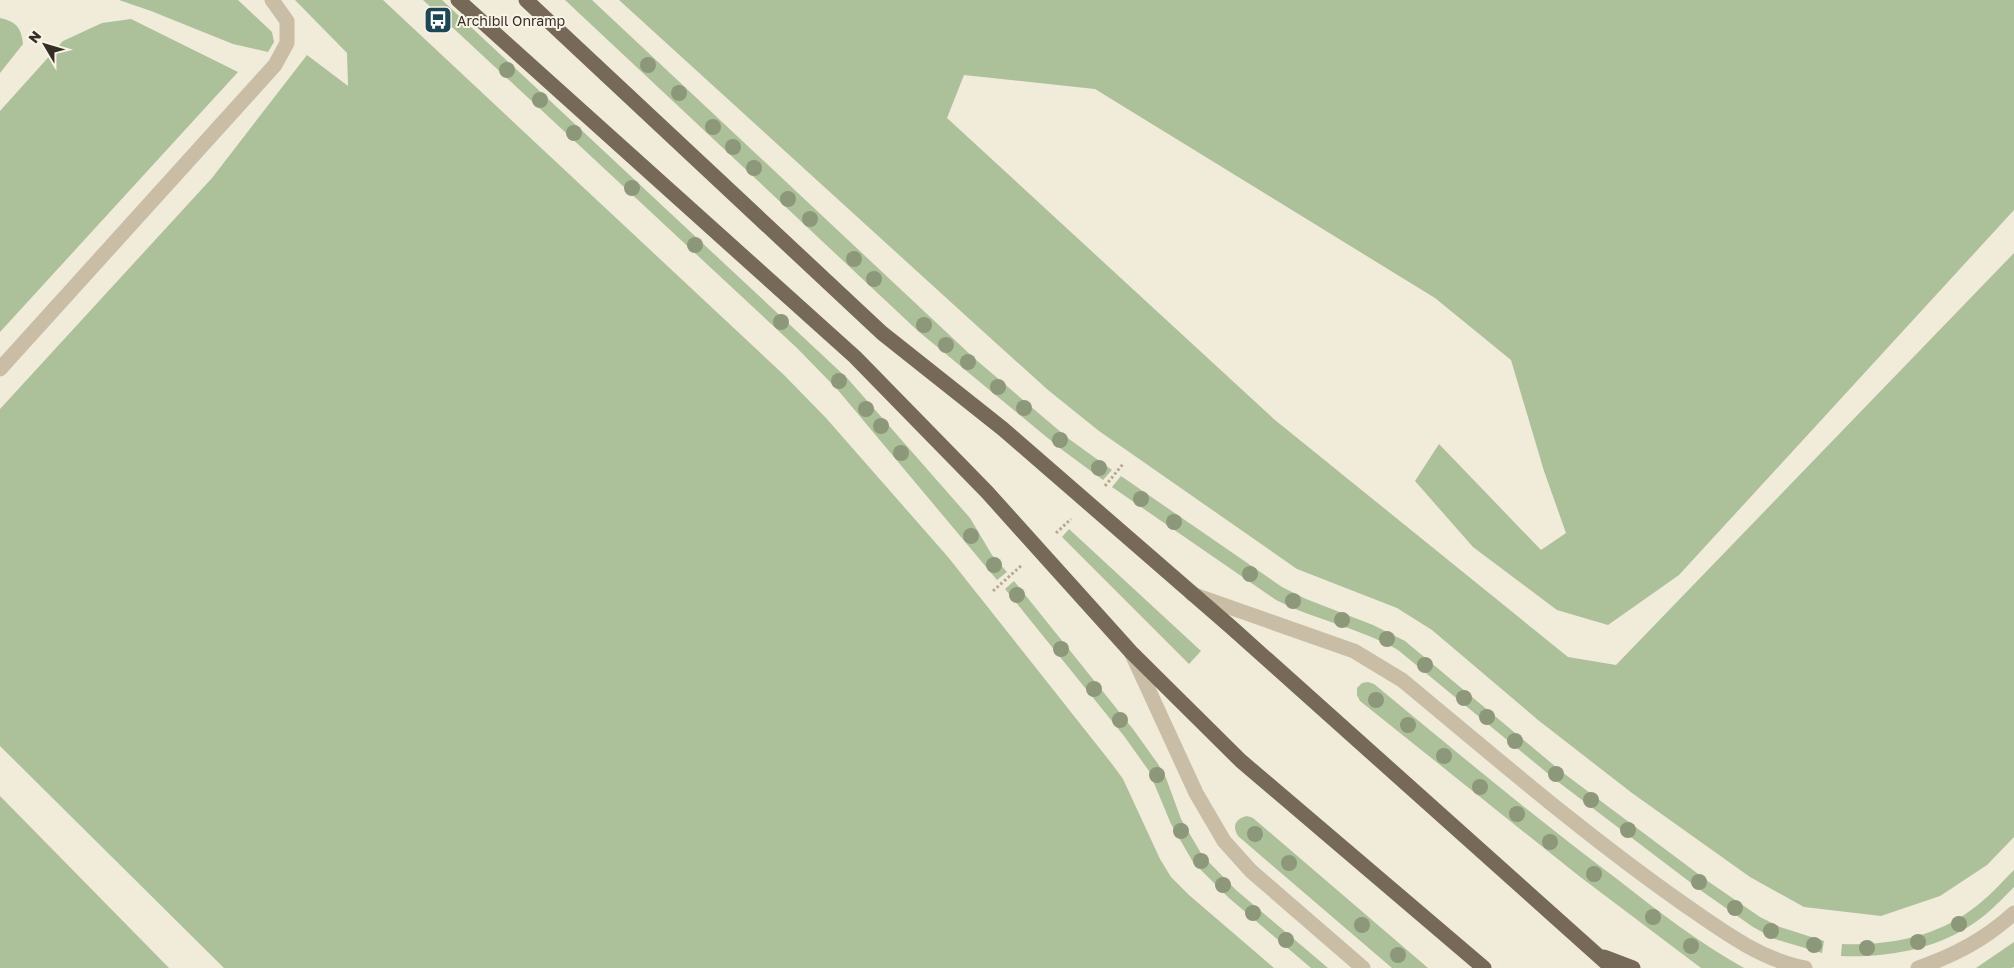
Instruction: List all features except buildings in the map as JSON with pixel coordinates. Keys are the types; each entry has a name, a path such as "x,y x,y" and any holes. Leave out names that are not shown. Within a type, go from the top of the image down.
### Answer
{"main road":[{"path":"458,0 855,357 987,492 1131,652 1241,761 1484,968"},
{"path":"526,0 882,333 1003,429 1192,594 1612,968"},
{"path":"1596,954 1633,968"}],"street":[{"path":"0,369 275,65 287,43 287,21 272,0"},
{"path":"1192,594 1354,651 1376,663 1402,680 1572,821 1644,876 1700,915 1768,956 1805,968"},
{"path":"1131,652 1196,793 1224,841 1251,871 1363,968"},
{"path":"1918,968 1950,957 1992,933 2014,913"}],"path":[{"path":"993,591 1107,484 1123,464"}],"green space":[{"path":"119,0 238,0 272,32 274,42 268,52 233,44"},
{"path":"295,0 383,0 784,375 826,418 948,557 1112,764 1123,779 1160,859 1171,877 1189,895 1274,968 224,968 0,746 0,409 212,178 307,55 348,86 347,53"},
{"path":"423,0 442,0 848,379 970,518 992,555 1007,572 997,580 837,389 797,348"},
{"path":"565,0 592,0 975,359 1069,439 1112,470 1103,480 1061,449 918,331"},
{"path":"619,0 2014,0 2014,210 1679,575 1608,625 1557,610 1473,547 1415,481 1439,444 1541,550 1566,533 1544,471 1511,360 1435,298 1095,89 964,75 947,118 1275,420 1568,657 1616,665 2014,253 2014,837 1987,865 1940,896 1881,916 1804,907 1750,877 1632,793 1538,720 1432,630 1397,608 1297,569 1099,431 1048,390"},
{"path":"0,18 17,26 23,44 0,73"},
{"path":"131,19 238,72 0,332 0,111 63,41 102,23"},
{"path":"1121,476 1282,587 1306,599 1373,625 1405,641 1562,772 1709,882 1760,917 1780,927 1824,941 1822,953 1775,939 1753,927 1703,892 1557,781 1398,650 1383,642 1276,600 1112,487"},
{"path":"1069,529 1201,651 1189,664 1062,537"},
{"path":"1014,581 1133,729 1158,764 1166,778 1181,819 1202,855 1236,890 1328,968 1311,968 1229,898 1193,862 1171,824 1149,771 1124,736 1005,589"},
{"path":"1362,683 1374,684 1586,856 1695,937 1744,968 1701,968 1579,876 1360,701 1357,695 1357,688"},
{"path":"0,796 169,968 0,968"},
{"path":"1247,816 1253,818 1428,968 1392,968 1238,836 1235,829 1236,823"},
{"path":"2014,870 2014,887 1982,917 1962,931 1946,939 1912,950 1894,953 1841,956 1842,944 1893,941 1910,938 1942,927 1977,906"},
{"path":"2014,942 2014,967 1976,968"}],"place":[{"name":"Archibil Onramp","path":"438,20"}]}
